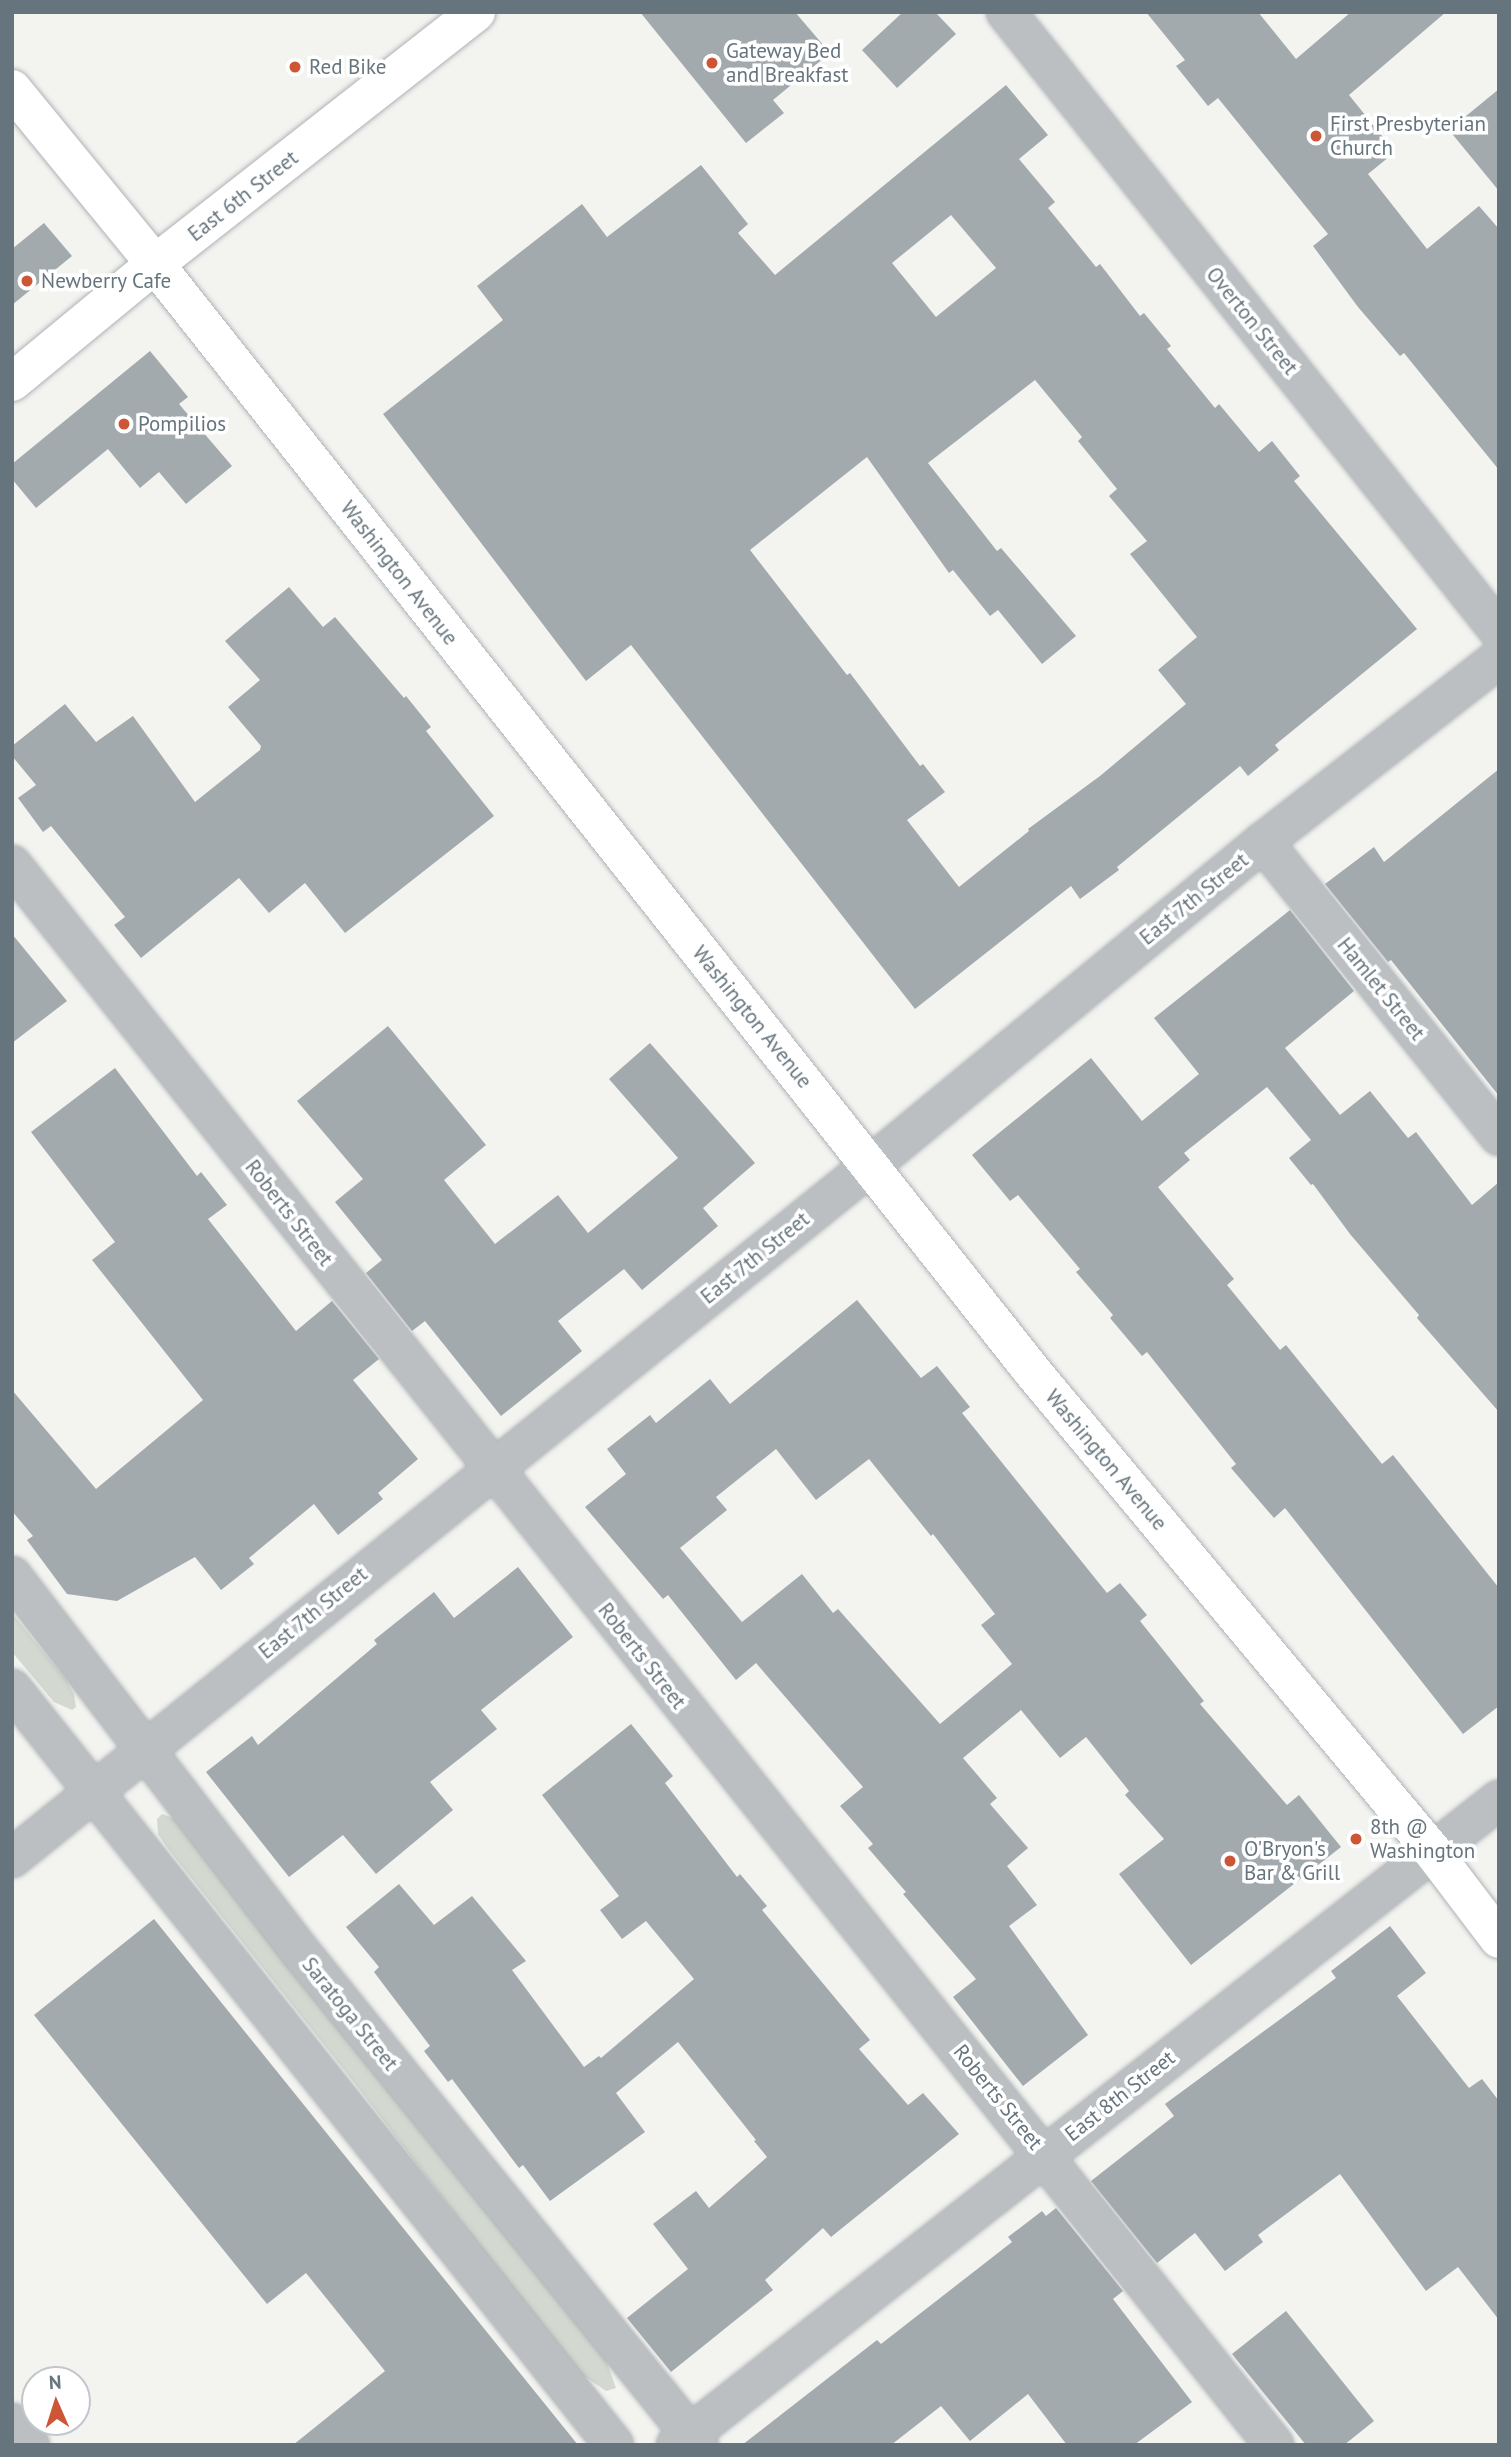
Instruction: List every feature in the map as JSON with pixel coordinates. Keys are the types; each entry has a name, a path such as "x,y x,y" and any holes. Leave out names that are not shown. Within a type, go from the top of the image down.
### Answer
{"street":[{"name":"East 6th Street","path":"12,382 156,264 476,12"},
{"name":"Overton Street","path":"1006,12 1499,631"},
{"name":"Washington Avenue","path":"12,89 156,264 1070,1418 1433,1852 1499,1939"},
{"name":"East 7th Street","path":"12,1858 871,1165 1263,842 1499,658"},
{"name":"Hamlet Street","path":"1263,842 1499,1136"},
{"name":"Roberts Street","path":"12,865 340,1278 496,1467 652,1670 1045,2155 1274,2445"},
{"name":"Saratoga Street","path":"12,1576 299,1950 688,2441"},
{"path":"12,1689 614,2445"},
{"name":"East 8th Street","path":"688,2441 1045,2155 1499,1800"},
{"path":"12,2423 30,2445"}],"shaded area":[{"path":"12,1613 66,1680 74,1694 76,1707 72,1710 54,1702 12,1652"},
{"path":"162,1814 173,1818 183,1828 605,2357 616,2388 606,2391 575,2370 356,2085 168,1849 158,1834 157,1819"}],"building":[{"path":"640,12 795,12 830,53 773,100 784,113 746,143"},
{"path":"903,12 935,12 956,34 897,88 862,50"},
{"path":"1146,12 1258,12 1296,59 1351,12 1446,12 1349,95 1395,152 1368,174 1427,249 1479,206 1499,229 1499,470 1404,353 1400,356 1358,307 1313,246 1328,234 1218,98 1208,106 1176,66 1185,60"},
{"path":"1006,85 1048,135 1019,159 1055,202 1048,208 1096,267 1100,264 1140,316 1144,313 1171,346 1167,349 1215,408 1219,404 1259,452 1272,441 1300,476 1294,481 1417,629 1275,745 1279,750 1248,776 1240,766 1117,867 1119,870 1080,899 1071,886 915,1009 631,645 586,681 383,414 503,320 477,286 582,204 607,237 701,165 748,224 738,233 775,275","holes":["951,215 996,268 936,317 892,263","1035,380 1082,437 1078,441 1117,489 1109,496 1147,541 1130,554 1197,637 1158,670 1186,704 959,887 907,820 945,792 923,764 920,766 850,673 847,675 750,550 867,457 949,573 953,570 990,616 998,610 1042,664 1076,636 1001,548 997,551 928,463"]},
{"path":"1499,89 1499,191 1449,130"},
{"name":"Newberry Cafe","path":"44,223 72,256 12,305 12,249"},
{"name":"Pompilios","path":"150,351 188,397 179,404 232,466 186,504 159,472 140,488 108,449 36,508 12,479 12,464"},
{"path":"289,587 323,627 335,617 404,698 406,696 431,727 426,731 494,816 345,933 305,883 269,913 239,878 141,958 114,925 125,917 51,826 43,832 18,798 36,785 12,756 12,746 65,704 96,742 133,716 195,802 260,750 261,746 228,707 260,680 225,641"},
{"path":"1499,769 1499,1096 1391,960 1388,962 1325,884 1374,847 1384,862"},
{"path":"1290,910 1354,991 1285,1048 1340,1115 1370,1091 1408,1138 1416,1132 1472,1205 1499,1182 1499,1412 1417,1318 1419,1315 1289,1158 1311,1140 1267,1087 1184,1153 1190,1160 1158,1187 1234,1279 1227,1285 1280,1350 1286,1345 1382,1464 1393,1455 1499,1588 1499,1706 1463,1734 1285,1508 1274,1518 1231,1468 1236,1464 1147,1352 1142,1356 1110,1318 1113,1315 1076,1272 1080,1269 1018,1195 1010,1201 972,1155 1091,1058 1142,1121 1199,1074 1154,1018"},
{"path":"12,934 67,1001 12,1043"},
{"path":"388,1026 486,1145 444,1180 495,1244 558,1195 588,1233 678,1158 609,1079 650,1043 755,1163 703,1208 718,1226 642,1290 624,1269 558,1321 582,1351 501,1416 425,1321 412,1331 366,1273 382,1260 335,1202 363,1179 297,1101"},
{"path":"115,1068 197,1176 201,1172 227,1205 208,1219 296,1331 332,1301 379,1359 353,1380 418,1459 378,1493 383,1499 338,1535 314,1504 249,1558 254,1564 221,1590 195,1557 117,1601 67,1594 27,1540 33,1536 12,1511 12,1390 96,1489 203,1400 92,1260 115,1242 31,1132"},
{"path":"857,1300 921,1378 937,1366 970,1407 962,1413 1107,1593 1120,1583 1147,1615 1140,1621 1204,1701 1200,1704 1287,1805 1299,1795 1341,1847 1191,1965 1119,1874 1164,1839 1125,1795 1129,1791 1086,1737 1060,1758 1021,1710 963,1758 997,1798 990,1804 1028,1848 1007,1866 1037,1905 1009,1926 1088,2035 1023,2086 953,1997 976,1979 903,1894 906,1892 868,1848 873,1844 840,1806 863,1787 756,1663 736,1680 668,1595 663,1599 585,1507 626,1474 607,1449 650,1415 656,1423 710,1379 730,1404","holes":["776,1449 816,1500 869,1459 931,1536 933,1534 995,1614 981,1625 1012,1664 940,1724 838,1609 833,1613 802,1574 742,1622 680,1548 727,1510 716,1497"]},
{"path":"518,1567 573,1637 481,1710 497,1729 430,1782 453,1810 376,1874 343,1835 289,1877 206,1772 252,1736 258,1745 377,1644 374,1640 434,1592 454,1618"},
{"path":"631,1724 673,1776 665,1783 737,1877 740,1874 767,1906 762,1910 870,2040 859,2049 908,2105 923,2093 959,2134 831,2237 823,2228 765,2280 773,2290 671,2372 627,2318 688,2269 653,2224 696,2191 709,2208 767,2157 754,2141 756,2140 678,2042 616,2093 645,2132 550,2201 523,2165 519,2168 452,2079 448,2082 424,2051 430,2046 374,1972 379,1967 346,1927 399,1884 434,1925 472,1896 526,1961 512,1970 584,2067 599,2056 601,2058 694,1979 646,1921 622,1939 600,1910 619,1896 542,1795"},
{"path":"154,1919 578,2445 293,2445 385,2371 306,2273 267,2304 34,2015"},
{"path":"1390,1926 1426,1973 1397,1996 1469,2088 1482,2079 1499,2101 1499,2320 1458,2267 1426,2291 1340,2174 1258,2235 1263,2242 1225,2271 1195,2233 1157,2263 1091,2181 1174,2116 1165,2104 1336,1978 1331,1971"},
{"path":"1056,2208 1123,2291 1113,2299 1192,2402 1134,2445 1067,2445 1028,2394 970,2441 941,2406 891,2445 742,2445 877,2340 881,2344 1012,2242 1008,2237 1042,2211 1046,2216"},
{"path":"1286,2311 1374,2421 1344,2445 1306,2445 1232,2354"}],"place":[{"name":"Gateway Bed and Breakfast","path":"712,63"},
{"name":"Red Bike","path":"295,67"},
{"name":"First Presbyterian Church","path":"1316,136"},
{"name":"Newberry Cafe","path":"27,281"},
{"name":"Pompilios","path":"124,424"},
{"name":"8th @ Washington","path":"1356,1839"},
{"name":"O'Bryon's Bar & Grill","path":"1230,1861"}]}
